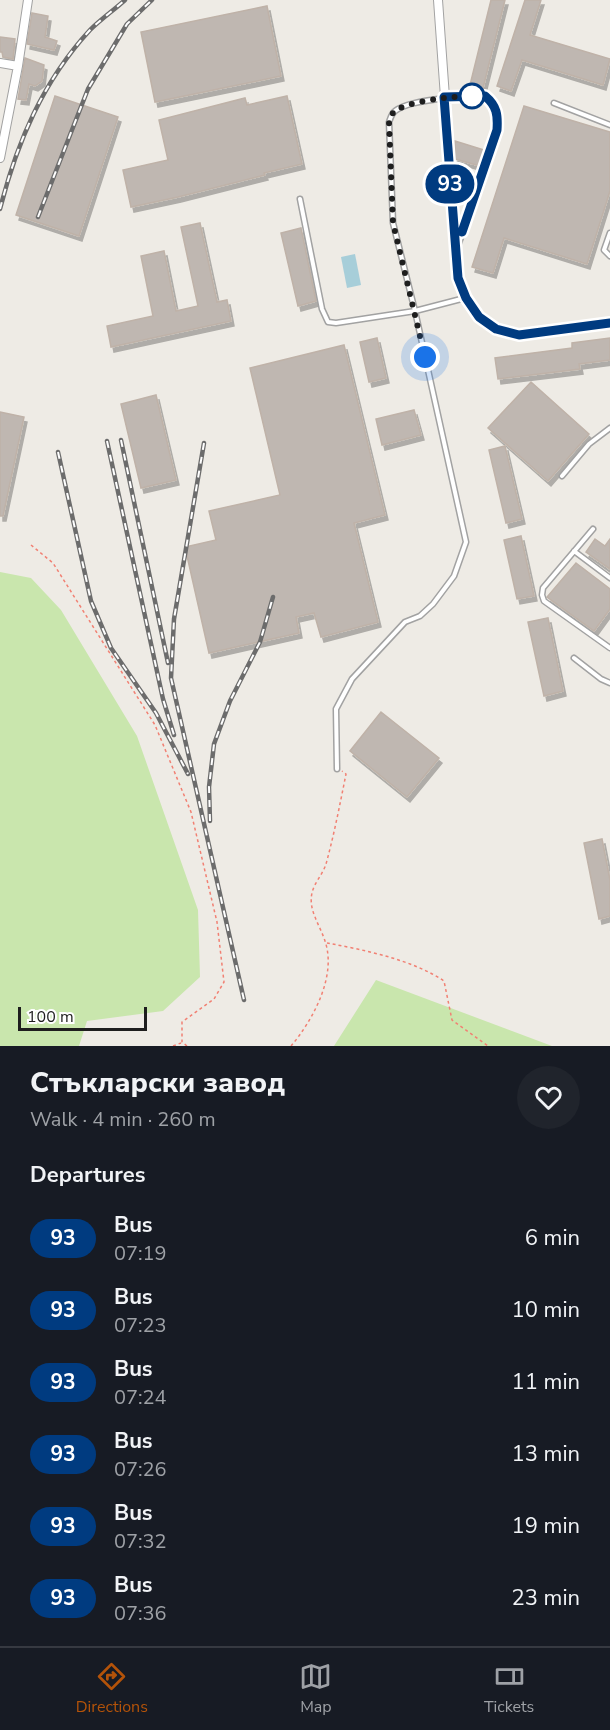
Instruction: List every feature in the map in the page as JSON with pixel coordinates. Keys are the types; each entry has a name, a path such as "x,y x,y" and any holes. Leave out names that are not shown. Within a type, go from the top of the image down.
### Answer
{"street":[{"path":"0,159 28,0"},
{"path":"438,0 458,278 466,298 479,317 496,329 519,335 610,322"},
{"path":"0,63 18,66"}],"lane":[{"path":"338,769 336,709 352,679 405,622 420,615 433,604 454,576 466,542 415,311 393,223 389,122 393,113 399,108 444,97 485,96 492,101 498,113 497,130 456,252"},
{"path":"554,103 610,125"},
{"path":"300,198 322,309 328,322 336,324 415,311 466,298"},
{"path":"610,233 604,250 610,255"},
{"path":"562,476 589,444 610,428"},
{"path":"592,530 543,588 542,595 544,601 610,648"},
{"path":"574,551 610,578"},
{"path":"574,658 601,679 610,683"}],"path":[{"path":"31,545 53,563 155,725 191,812 217,922 224,982 214,999 182,1022 182,1042"},
{"path":"291,1046 322,998 328,971 326,943 311,905 312,891 325,868 346,774 338,769"},
{"path":"326,943 362,950 431,972 444,981 452,1020 488,1046"},
{"path":"173,1046 182,1042"},
{"path":"182,1042 187,1046"}],"green space":[{"path":"0,572 31,578 61,610 137,736 198,910 200,977 163,1011 87,1021 79,1046 0,1046"},
{"path":"376,980 552,1046 334,1046"}],"water":[{"path":"355,254 361,285 347,288 341,257"}],"building":[{"path":"491,0 505,0 483,88 470,85"},
{"path":"525,0 541,0 530,35 610,59 603,85 522,60 511,91 497,86"},
{"path":"267,6 281,76 155,102 141,32"},
{"path":"32,13 48,16 45,37 57,41 54,50 27,44"},
{"path":"0,37 15,39 13,59 3,57 0,52"},
{"path":"25,58 44,65 42,81 35,86 29,84 26,100 18,99"},
{"path":"55,96 118,117 79,236 16,215"},
{"path":"287,96 302,164 131,207 123,170 168,160 159,120 245,98 247,105"},
{"path":"524,106 610,132 610,191 587,264 504,238 493,273 472,267"},
{"path":"455,141 484,150 480,166 455,159"},
{"path":"200,223 217,302 227,300 231,321 111,347 107,326 153,316 141,256 164,251 176,311 198,306 181,227"},
{"path":"301,228 316,301 298,306 281,233"},
{"path":"377,338 386,378 369,382 360,342"},
{"path":"610,338 610,360 579,364 580,369 498,379 495,358 572,348 572,343"},
{"path":"344,345 385,515 354,523 378,622 321,637 314,613 296,617 299,633 209,653 185,547 216,540 209,511 280,495 250,368"},
{"path":"531,382 589,434 548,481 488,428"},
{"path":"156,395 176,480 141,488 121,404"},
{"path":"414,410 421,435 382,445 376,419"},
{"path":"0,412 24,417 3,516 0,516"},
{"path":"505,446 522,519 506,523 489,450"},
{"path":"521,536 534,596 517,599 504,540"},
{"path":"595,539 605,546 610,539 610,569 586,552"},
{"path":"576,563 610,589 610,609 594,631 547,597"},
{"path":"548,618 563,691 544,696 528,622"},
{"path":"381,712 439,758 407,797 350,751"},
{"path":"602,839 610,880 610,916 599,919 584,843"}],"railway":[{"path":"0,209 24,136 45,91 58,70 90,30 125,0"},
{"path":"38,217 88,89 127,24 152,0"},
{"path":"121,440 168,663"},
{"path":"107,441 163,699 174,735"},
{"path":"204,443 174,619 171,678 244,1000"},
{"path":"58,452 91,601 111,648 156,713 188,774"},
{"path":"210,821 209,787 214,744 230,701 260,642 273,597"}],"bus line":[{"name":"93","path":"462,232 497,130 498,113 492,101 485,96 444,97 458,278 466,298 479,317 496,329 519,335 610,323"}],"route":[{"path":"425,357 393,223 389,122 393,113 399,108 444,97 472,96"}]}
